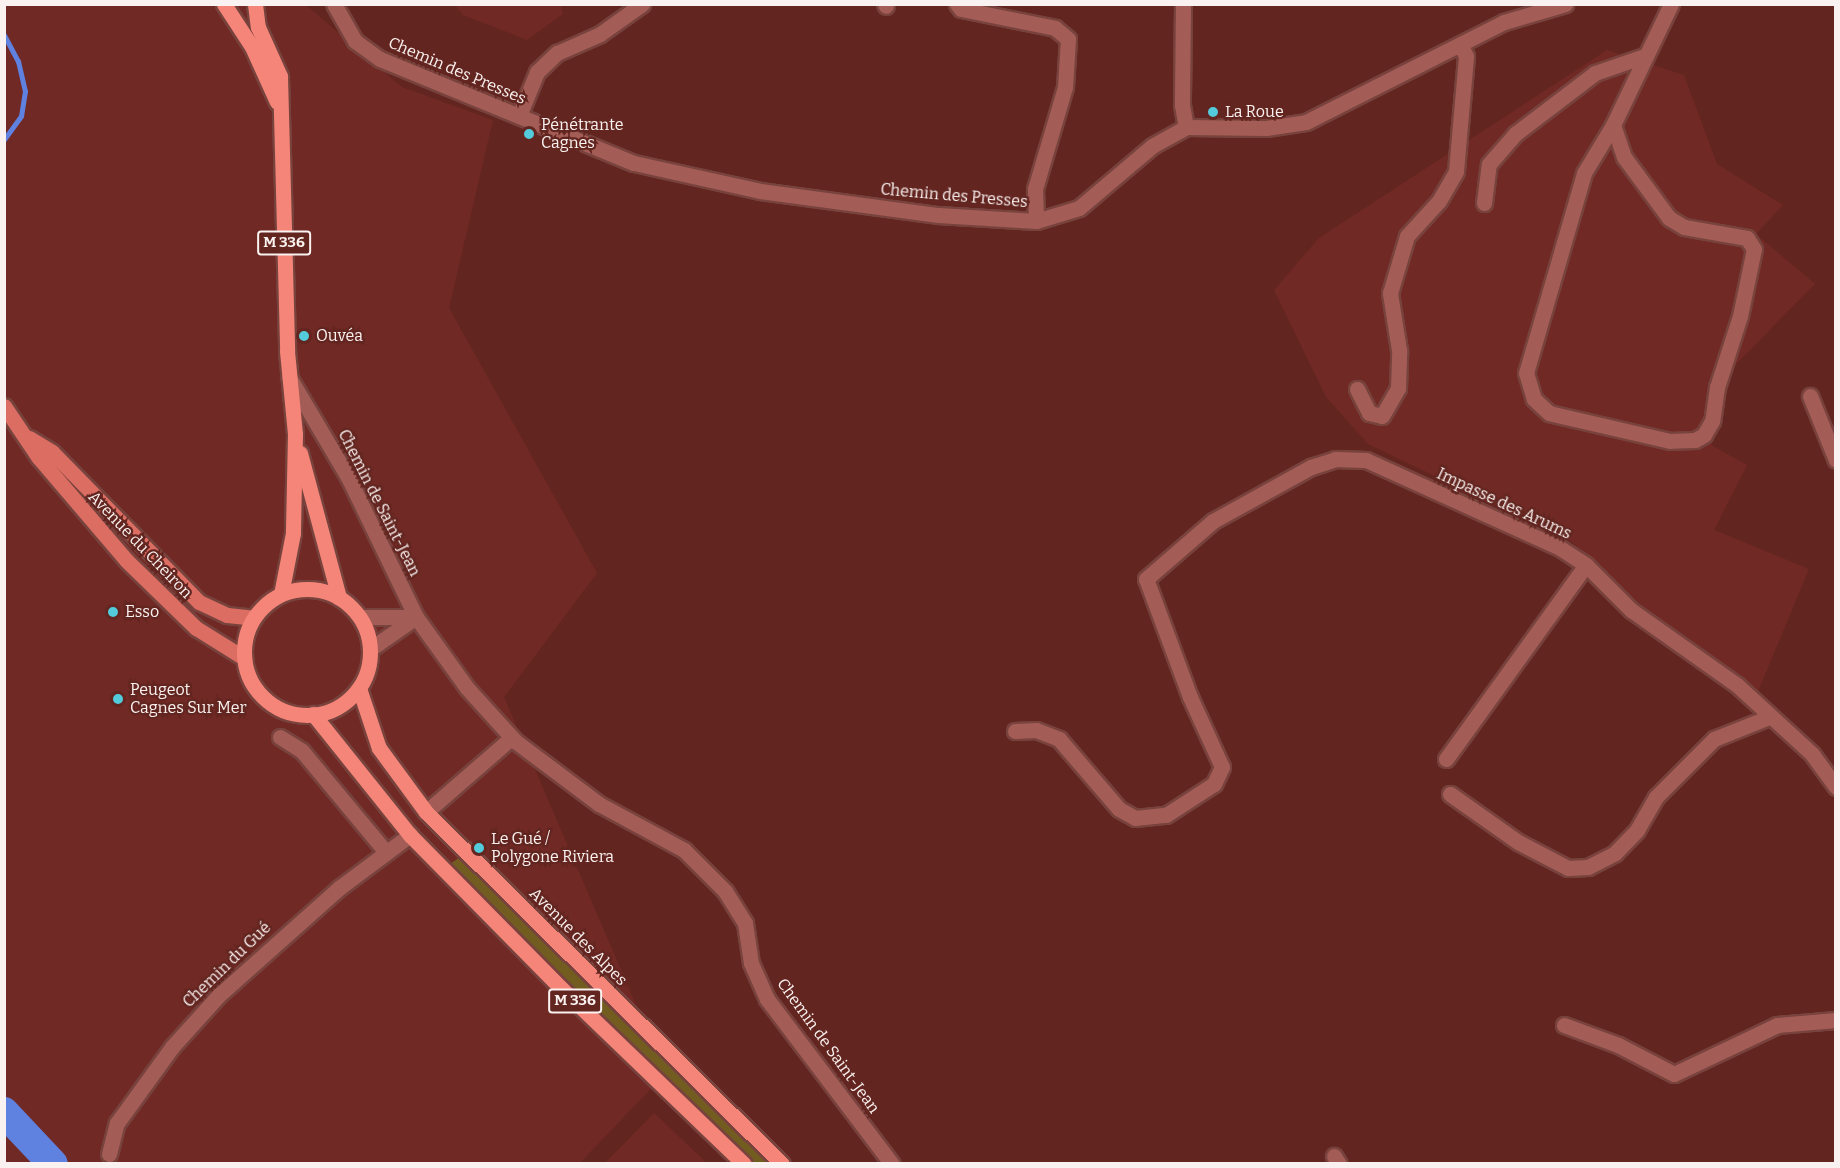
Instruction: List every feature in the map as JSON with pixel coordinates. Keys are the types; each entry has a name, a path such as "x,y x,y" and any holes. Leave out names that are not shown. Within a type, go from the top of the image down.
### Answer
{"main road":[{"name":"M 336","path":"224,4 252,47 280,109"},
{"name":"M 336","path":"255,4 258,27 280,76 288,376 295,434 293,533 281,594"},
{"name":"Avenue du Cheiron","path":"4,406 29,438 39,458 65,492 126,560 196,628 244,658"},
{"name":"M 336","path":"295,434 339,598"},
{"name":"Avenue du Cheiron","path":"29,438 52,452 199,602 227,615 254,618"},
{"path":"300,589 321,590 339,598 360,617 370,649 368,669 359,687 339,706 313,714 275,706 260,694 244,658 246,637 254,618 281,594 300,589"},
{"name":"Avenue des Alpes","path":"359,687 379,748 426,812 782,1164"},
{"name":"M 336","path":"313,714 410,835 562,989 744,1164"}],"street":[{"name":"Chemin des Presses","path":"334,4 355,41 380,59 634,163 760,191 928,213 1036,221 1079,208 1152,146 1186,127 1214,124 1266,128 1306,122 1519,15 1565,4"},
{"path":"519,116 537,72 557,53 600,34 642,4"},
{"path":"957,4 961,9 1055,28 1068,39 1065,87 1035,189 1036,221"},
{"path":"1184,4 1182,105 1186,127"},
{"path":"1613,125 1624,157 1669,218 1684,227 1747,238 1754,249 1740,315 1716,387 1712,422 1704,435 1695,440 1670,441 1549,413 1528,388 1526,373 1584,173 1613,125 1644,56 1671,4"},
{"path":"1357,389 1369,412 1382,416 1398,388 1399,350 1390,293 1407,236 1439,201 1456,171 1466,56 1460,44"},
{"path":"1484,203 1489,164 1515,134 1595,73 1644,56"},
{"name":"Chemin de Saint-Jean","path":"288,376 350,479 416,617 467,688 511,738 599,804 684,850 725,891 745,923 752,963 767,999 891,1164"},
{"path":"1810,396 1836,460"},
{"name":"Impasse des Arums","path":"1015,732 1036,730 1059,739 1119,809 1136,818 1166,815 1214,784 1222,767 1190,697 1146,579 1213,520 1311,467 1335,459 1366,460 1560,548 1586,566 1631,610 1737,685 1769,717 1812,754 1836,787"},
{"path":"1446,759 1586,566"},
{"path":"360,617 416,617"},
{"path":"370,649 416,617"},
{"path":"1450,794 1518,842 1568,868 1588,867 1614,853 1637,830 1656,797 1714,739 1769,717"},
{"path":"280,737 298,747 386,852"},
{"path":"426,812 511,738"},
{"name":"Chemin du Gué","path":"109,1154 117,1123 172,1047 219,995 339,888 410,835"},
{"path":"1564,1025 1618,1045 1674,1074 1777,1025 1836,1020"}],"shaded area":[{"path":"5,5 306,5 402,87 493,120 449,308 597,573 504,697 663,1068 663,1076 580,1163 5,1164"},
{"path":"455,5 561,5 563,14 527,40 463,15"},
{"path":"1607,50 1684,75 1717,164 1783,205 1756,234 1815,284 1729,371 1725,405 1711,445 1747,465 1714,530 1809,569 1757,694 1647,610 1572,542 1368,444 1326,397 1274,290 1319,238"},
{"path":"461,856 586,984 771,1163 752,1163 539,955 449,865"},
{"path":"654,1113 707,1163 605,1163"}],"waterway":[{"path":"4,35 18,61 25,91 21,116 4,139"},
{"path":"4,1112 53,1164"}],"place":[{"name":"La Roue","path":"1213,112"},
{"name":"Pénétrante Cagnes","path":"529,134"},
{"name":"Ouvéa","path":"304,336"},
{"name":"Esso","path":"113,612"},
{"name":"Peugeot Cagnes Sur Mer","path":"118,699"},
{"name":"Le Gué / Polygone Riviera","path":"479,848"}]}
